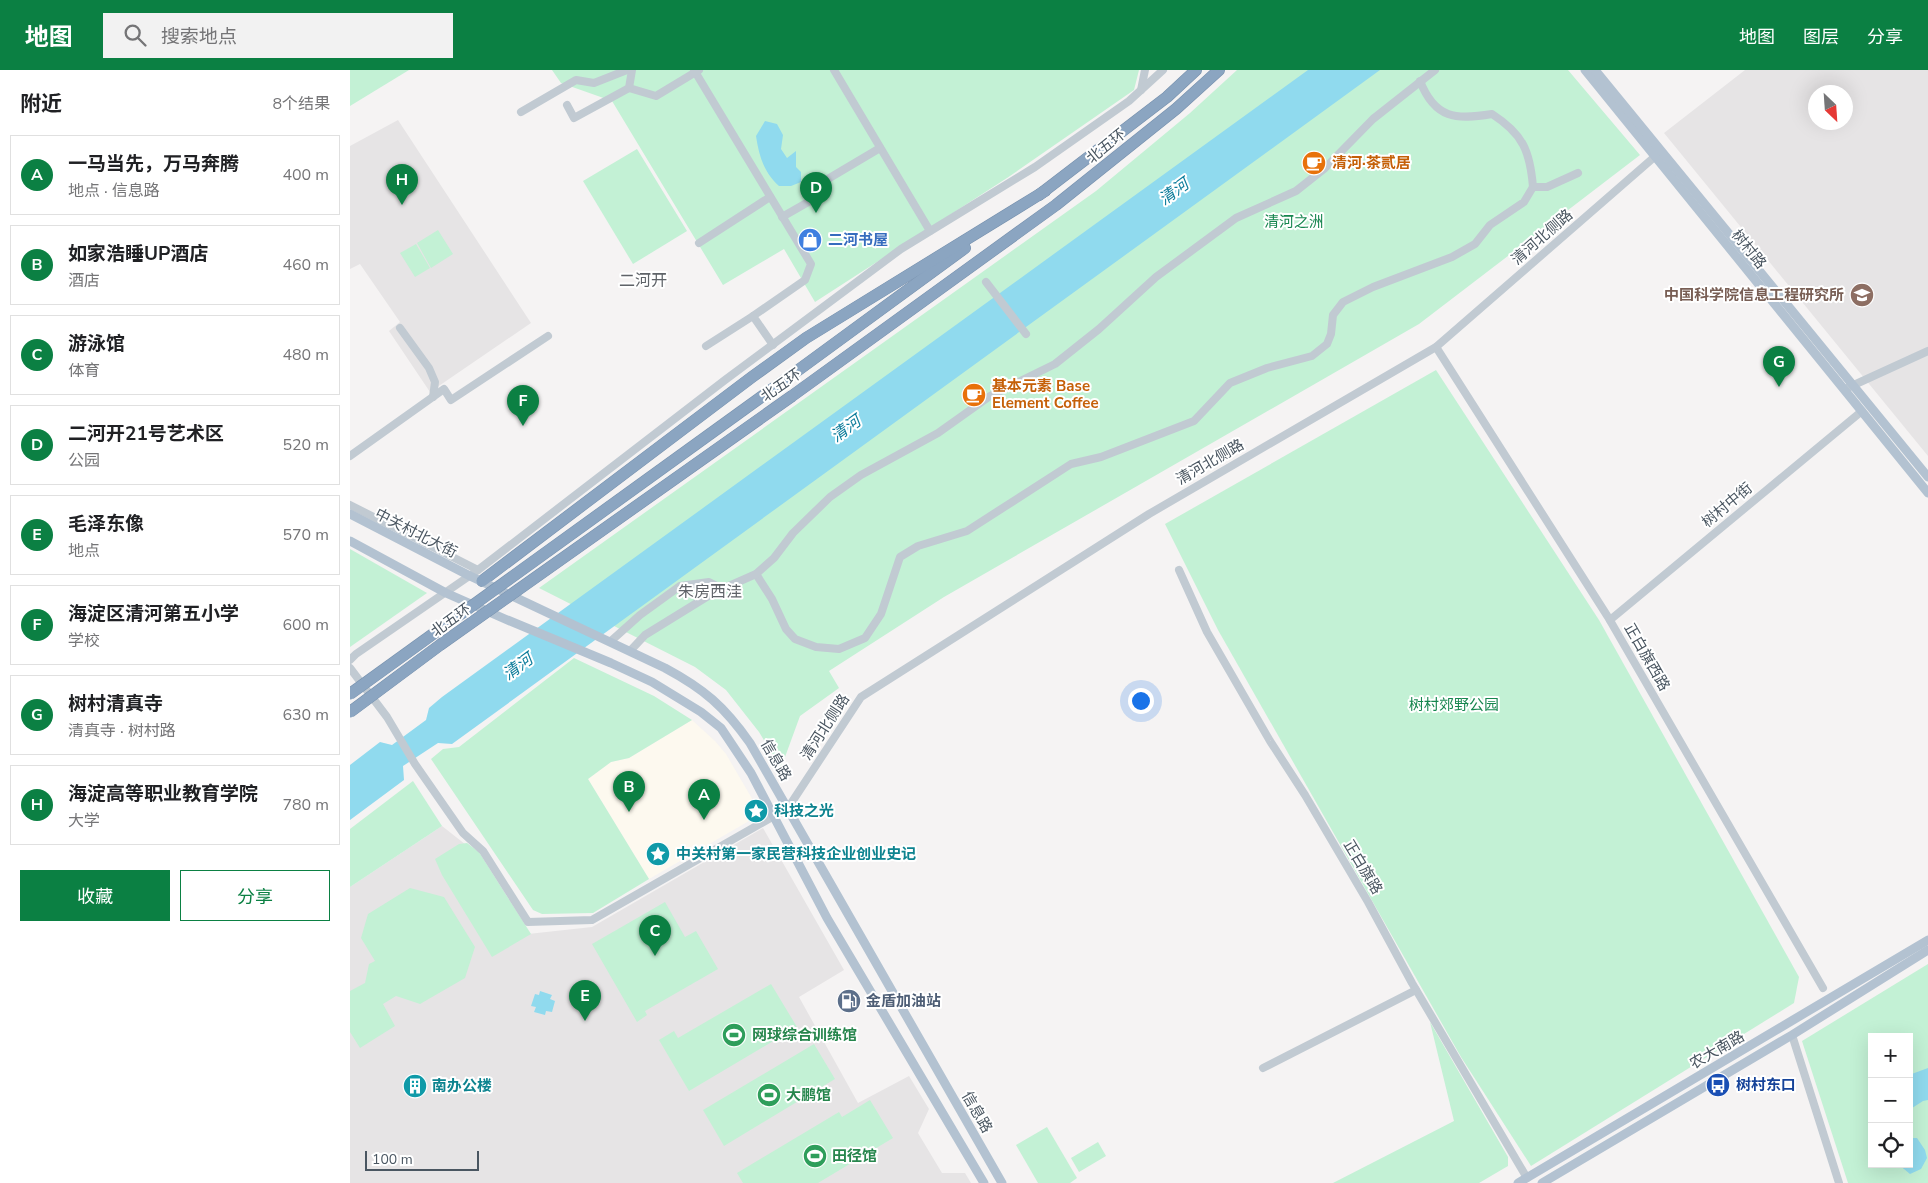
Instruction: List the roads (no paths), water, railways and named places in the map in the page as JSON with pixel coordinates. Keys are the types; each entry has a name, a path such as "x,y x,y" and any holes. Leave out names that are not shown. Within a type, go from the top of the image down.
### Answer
{"highway":[{"name":"北五环","path":"350,694 1045,191 1167,97 1196,70"},
{"name":"北五环","path":"350,712 464,628 792,396 1056,204 1176,109 1219,70"},
{"path":"482,582 806,338 1045,191"}],"main road":[{"name":"树村路","path":"1585,70 1659,153"},
{"name":"树村路","path":"1596,70 1659,153 1849,387 1928,477"},
{"name":"树村路","path":"1849,387 1862,411 1928,493"},
{"name":"中关村北大街","path":"350,514 474,573"},
{"path":"350,541 446,593"},
{"name":"信息路","path":"474,573 482,582 631,650 692,683 723,708 750,743 1002,1183"},
{"name":"信息路","path":"446,593 596,657 668,691 701,712 721,728 752,773 827,918 984,1183"},
{"name":"农大南路","path":"1518,1183 1928,940"},
{"name":"农大南路","path":"1542,1183 1792,1035 1928,950"}],"street":[{"path":"521,112 576,80 594,83 628,70"},
{"path":"629,88 632,70"},
{"path":"834,70 930,231"},
{"path":"1141,90 1145,70"},
{"path":"350,660 474,573 773,344 901,249 1035,167 1129,101 1163,70"},
{"path":"631,650 645,635 723,589 756,574 774,558 793,533 830,497 861,475 938,433 990,396 1056,364 1099,329 1156,277 1236,218 1296,190 1325,168 1373,120 1435,70"},
{"path":"567,105 574,118 629,88 656,96 696,71 811,264 805,280 706,346"},
{"path":"756,574 772,599 786,629 795,639 816,647 839,649 864,638 881,614 900,557 918,546 967,531 1071,464 1101,457 1194,421 1230,383 1267,368 1312,356 1327,344 1331,334 1333,315 1343,302 1372,287 1452,257 1475,244 1490,224 1524,202 1533,187 1531,162 1521,138 1507,124 1492,114 1472,118 1446,115 1436,106 1420,81"},
{"path":"782,217 810,201 816,186 880,148"},
{"name":"清河北侧路","path":"788,808 861,697 1149,514 1436,347 1659,153"},
{"path":"1533,187 1547,187 1578,173"},
{"path":"699,243 770,197"},
{"path":"986,282 1026,334"},
{"path":"753,316 773,344"},
{"path":"400,328 429,368 435,382 433,396"},
{"path":"350,456 444,389 451,400 548,336"},
{"name":"正白旗西路","path":"1436,347 1610,620 1823,988"},
{"path":"1849,387 1928,351"},
{"name":"树村中街","path":"1610,620 1862,411"},
{"path":"350,505 474,573"},
{"name":"正白旗路","path":"1179,570 1207,632 1270,741 1305,794 1368,902 1416,990 1527,1178"},
{"path":"614,643 640,615 680,586 709,582 723,589"},
{"path":"350,668 387,717 415,764 463,833 483,851 528,922 592,920 788,808"},
{"path":"1263,1068 1416,990"},
{"path":"1792,1035 1840,1183"}],"water":[{"name":"清河","path":"1308,70 1380,70 452,744 438,743 403,766 404,780 350,820 350,765 380,742 392,745 426,720 429,708 442,697"},
{"path":"765,121 777,124 783,135 781,149 787,158 796,151 796,167 801,172 801,182 791,186 779,186 769,176 761,157 756,136"},
{"path":"540,991 552,995 550,999 555,1001 552,1012 546,1011 545,1015 534,1012 536,1007 531,1006 535,994 539,995"},
{"path":"1928,1068 1928,1100 1913,1107 1913,1078 1913,1074"},
{"path":"1913,1138 1917,1138 1925,1150 1927,1158 1921,1169 1910,1174 1903,1168 1913,1168"}],"place":[{"name":"清河·茶贰居","path":"1314,163"},
{"name":"海淀高等职业教育学院","path":"402,205"},
{"name":"二河开21号艺术区","path":"816,213"},
{"name":"二河书屋","path":"810,240"},
{"name":"中国科学院信息工程研究所","path":"1862,295"},
{"name":"树村清真寺","path":"1779,387"},
{"name":"基本元素 Base Element Coffee","path":"974,395"},
{"name":"海淀区清河第五小学","path":"523,426"},
{"name":"科技之光","path":"756,811"},
{"name":"如家浩睡UP酒店","path":"629,812"},
{"name":"一马当先，万马奔腾","path":"704,820"},
{"name":"中关村第一家民营科技企业创业史记","path":"658,854"},
{"name":"游泳馆","path":"655,956"},
{"name":"金盾加油站","path":"849,1001"},
{"name":"毛泽东像","path":"585,1021"},
{"name":"网球综合训练馆","path":"734,1035"},
{"name":"树村东口","path":"1718,1085"},
{"name":"南办公楼","path":"415,1086"},
{"name":"大鹏馆","path":"769,1095"},
{"name":"田径馆","path":"815,1156"}],"district":[{"name":"二河开","path":"643,281"},
{"name":"朱房西洼","path":"710,592"}],"park label":[{"name":"清河之洲","path":"1294,222"},
{"name":"树村郊野公园","path":"1454,705"}]}
